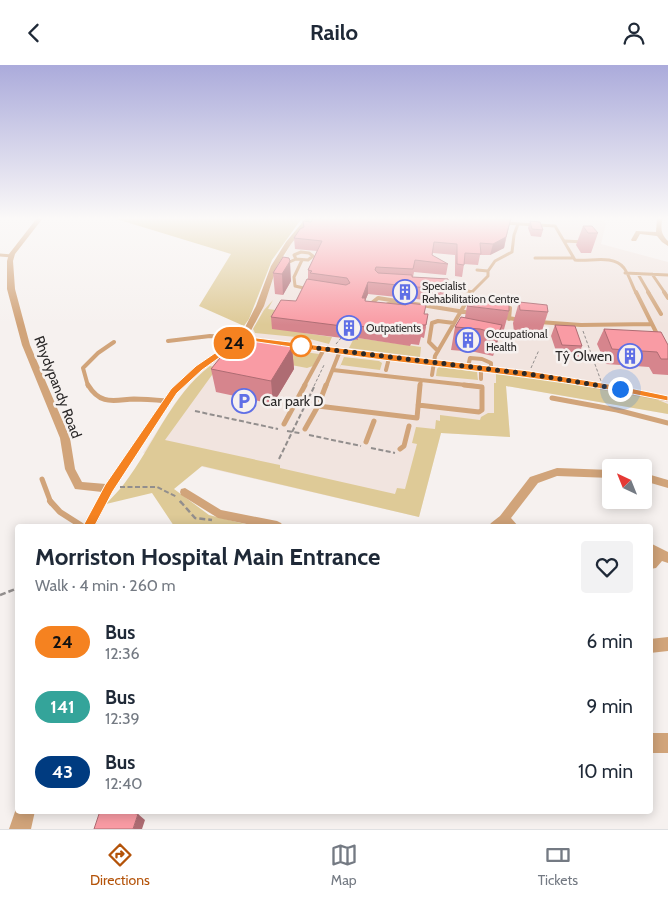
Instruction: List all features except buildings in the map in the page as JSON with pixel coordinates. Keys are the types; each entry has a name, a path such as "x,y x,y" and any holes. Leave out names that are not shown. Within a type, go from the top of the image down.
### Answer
{"street":[{"path":"90,524 109,488 167,401 188,377 210,364 243,338 260,306 274,266 282,254"},
{"name":"Rhydypandy Road","path":"4,256 26,345 65,438 70,469 79,486 109,488"},
{"path":"504,524 534,480 557,472 602,474"},
{"path":"652,479 668,484"},
{"path":"185,492 218,514 268,524"},
{"path":"653,646 667,647"},
{"path":"653,743 668,743"},
{"path":"20,829 23,814"}],"lane":[{"path":"296,259 294,255 297,254"},
{"path":"274,266 296,259 311,259 312,254 310,254"},
{"path":"432,375 435,356 472,292 488,276 490,265 506,254"},
{"path":"571,254 573,259"},
{"path":"535,259 573,259 583,261 595,258 610,260 623,267 659,339"},
{"path":"302,260 294,277 295,286 313,289"},
{"path":"477,270 488,271"},
{"path":"625,273 668,275"},
{"path":"638,273 661,314"},
{"path":"652,275 668,298"},
{"path":"442,285 472,292"},
{"path":"410,303 379,304 372,302 378,298 410,303 480,314"},
{"path":"509,319 510,309"},
{"path":"499,317 526,321"},
{"path":"438,351 428,342 432,323 438,321 454,323"},
{"path":"534,321 581,325 651,324"},
{"path":"168,341 210,336 243,338 389,358 529,374 602,385 668,399"},
{"path":"114,342 98,353 83,368 88,386 96,396 116,402 133,399 167,401"},
{"path":"284,424 324,349"},
{"path":"306,429 318,406 340,351"},
{"path":"386,370 389,358"},
{"path":"468,367 470,358 482,359 491,363 491,369"},
{"path":"481,368 481,379"},
{"path":"333,370 482,387 482,410 479,412 418,405"},
{"path":"318,406 417,418 421,380"},
{"path":"552,398 617,410 668,423"},
{"path":"366,442 374,421"},
{"path":"398,451 404,447 409,426"},
{"path":"42,479 47,499 54,508 79,524"}],"path":[{"path":"581,325 602,385"},
{"path":"279,459 294,432 331,350 341,338"},
{"path":"529,374 539,349"},
{"path":"194,411 398,451"},
{"path":"109,488 156,485 167,489 181,501 195,518 210,520 231,516"},
{"path":"0,595 15,589"}],"shaded area":[{"path":"231,254 277,254 272,260 249,319 244,326 199,306"},
{"path":"286,254 637,254 668,262 668,414 506,386 510,437 441,433 419,517 143,453 175,403 189,385 203,371 250,333 260,316 272,282"},
{"path":"273,300 268,309 283,311 304,333 332,337 329,344 306,338 255,333 253,329 264,310"},
{"path":"358,338 421,347 420,357 349,348 353,340 358,340"},
{"path":"254,345 319,354 313,366 307,368 243,356"},
{"path":"344,357 379,361 382,363 380,370 341,365 339,369"},
{"path":"210,366 214,367 212,375 165,440 280,465 280,468 395,494 397,488 405,489 417,444 412,443 416,427 435,429 436,420 440,421 440,415 480,420 481,417 488,413 494,413 494,383 496,383 496,374 508,375 508,373 651,397 668,404 668,414 506,386 510,437 441,433 419,517 202,466 174,489 209,515 245,524 173,524 152,493 106,504 135,469 173,407 196,378"},
{"path":"439,367 477,372 478,380 436,376"}],"bus line":[{"name":"24","path":"90,524 109,488 160,409 174,391 199,368 243,338 389,358 529,374 656,395 668,399"}],"place":[{"name":"Specialist Rehabilitation Centre","path":"405,292"},
{"name":"Outpatients","path":"349,328"},
{"name":"Occupational Health","path":"468,340"},
{"name":"Tŷ Olwen","path":"630,356"},
{"name":"Car park D","path":"244,401"}],"route":[{"path":"301,346 529,374 620,389"}]}
